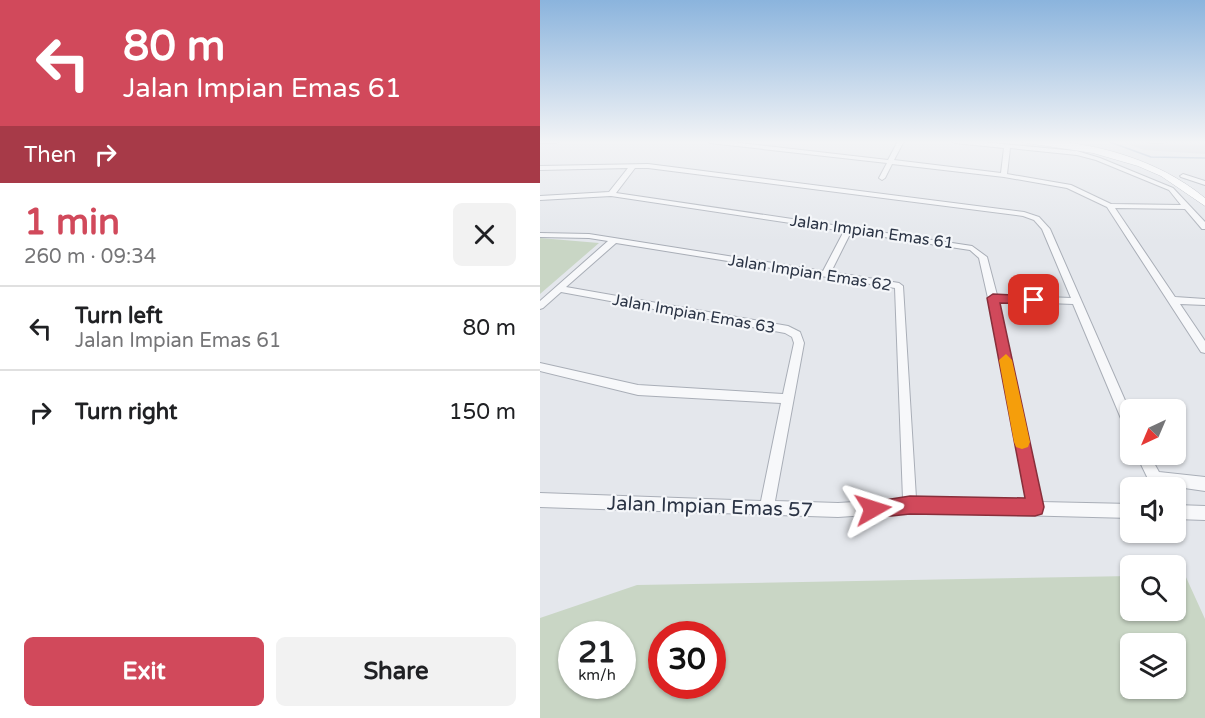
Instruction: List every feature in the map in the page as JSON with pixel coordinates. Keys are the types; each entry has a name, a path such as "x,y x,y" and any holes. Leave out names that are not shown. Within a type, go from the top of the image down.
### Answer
{"main road":[{"path":"1164,175 1177,180 1205,204"},
{"path":"1179,175 1205,190"}],"street":[{"path":"611,194 626,175"},
{"path":"715,175 1024,214 1042,222 1120,403"},
{"path":"882,178 884,175"},
{"path":"999,175 1058,183 1110,206 1187,207"},
{"path":"1136,175 1163,185 1205,227"},
{"path":"1183,176 1205,183"},
{"name":"Jalan Impian Emas 61","path":"540,198 611,194 972,248 983,258 993,298 1035,507"},
{"path":"1110,206 1205,349"},
{"path":"826,274 849,228"},
{"name":"Jalan Impian Emas 62","path":"540,235 589,236 899,286 910,505"},
{"path":"540,306 614,240"},
{"name":"Jalan Impian Emas 63","path":"560,289 788,330 796,335 799,343 767,507"},
{"path":"993,298 1076,301"},
{"path":"1173,300 1205,302"},
{"path":"540,367 638,390 788,399"},
{"path":"1148,465 1155,478 1205,484"},
{"name":"Jalan Impian Emas 57","path":"540,500 838,510 910,505 1120,511"},
{"path":"1186,512 1205,513"}],"green space":[{"path":"540,238 599,243 540,294"},
{"path":"1120,576 1120,621 1186,621 1186,577 1205,619 1205,718 540,718 540,618 637,585"}],"slow traffic":[{"path":"1006,360 1022,442"}],"route":[{"path":"873,509 910,505 1035,507 993,298 1034,300"}]}
